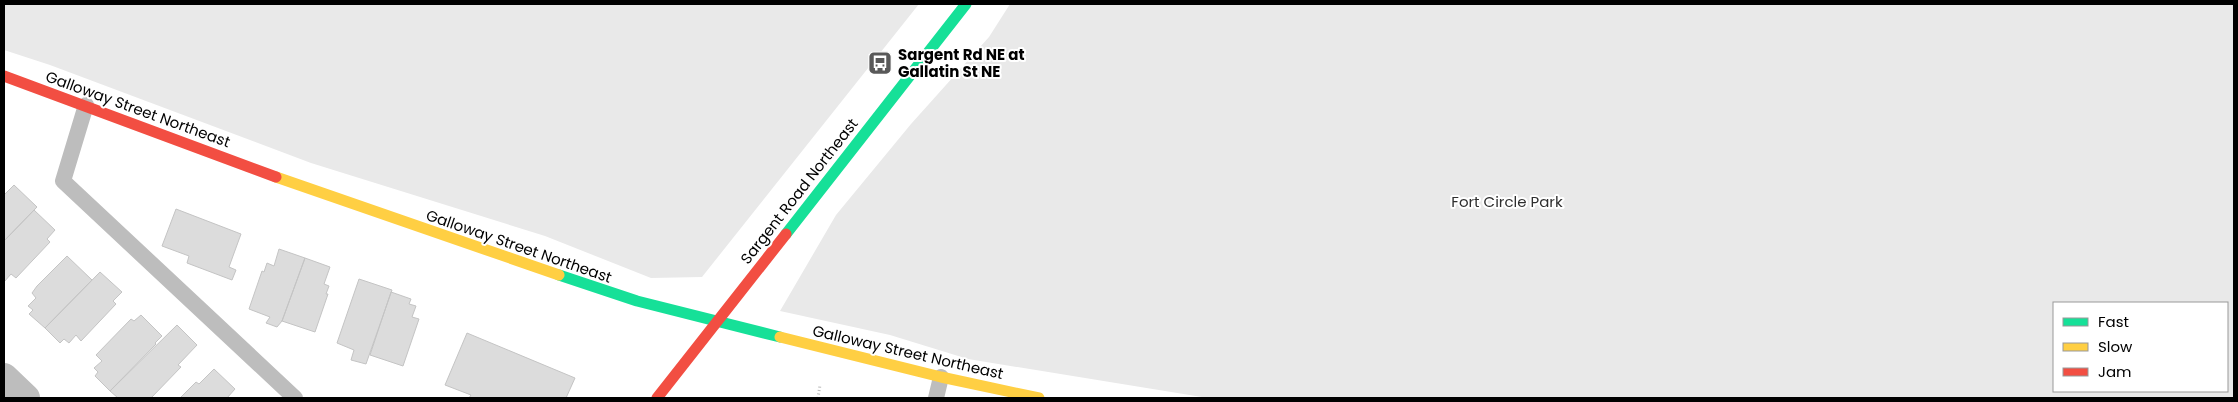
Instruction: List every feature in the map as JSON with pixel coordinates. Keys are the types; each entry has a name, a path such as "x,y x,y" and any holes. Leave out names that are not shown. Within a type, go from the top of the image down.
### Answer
{"street":[{"name":"Sargent Road Northeast","path":"657,398 966,4"},
{"name":"Galloway Street Northeast","path":"4,76 315,192 637,302 1039,398"},
{"path":"4,377 26,398"}],"lane":[{"path":"86,105 63,181 295,398"},
{"path":"936,398 941,376"}],"path":[{"path":"818,398 820,385"}],"green space":[{"path":"4,4 919,4 702,277 651,278 545,236 311,163 50,65 4,50"},
{"name":"Fort Circle Park","path":"1010,4 2234,4 2234,398 1208,398 968,359 890,335 780,311 836,215 911,124 989,37"}],"building":[{"path":"14,185 37,207 4,241 4,195"},
{"path":"176,209 241,234 229,267 236,270 232,280 187,263 189,256 162,246"},
{"path":"34,210 55,230 47,239 50,242 16,278 11,274 4,282 4,241"},
{"path":"279,249 305,258 282,321 277,327 266,323 270,317 249,309 262,271 264,272 267,263 274,266"},
{"path":"67,256 92,280 45,328 29,314 33,310 28,306 36,298 32,293 37,286"},
{"path":"305,258 330,267 324,284 329,286 326,294 328,294 315,332 282,321"},
{"path":"100,272 122,292 113,301 116,304 81,341 76,335 69,343 64,339 60,343 45,328"},
{"path":"359,279 392,290 366,364 351,360 354,350 337,343"},
{"path":"391,292 411,299 409,304 416,306 412,317 419,319 403,366 370,355"},
{"path":"141,315 162,336 110,391 95,376 98,372 94,368 102,361 96,355 131,319 134,321"},
{"path":"177,325 197,345 178,365 181,367 151,398 118,398 110,391"},
{"path":"467,333 575,378 566,398 469,398 471,395 445,385"},
{"path":"214,369 235,389 227,398 180,398 196,382 199,384"}],"traffic: fast":[{"path":"786,234 966,4"},
{"path":"559,275 637,301 780,337"}],"traffic: slow":[{"path":"276,177 559,275"},
{"path":"780,337 941,377 1039,398"}],"traffic: jam":[{"path":"4,76 276,177"},
{"path":"657,398 786,234"}],"place":[{"name":"Sargent Rd NE at Gallatin St NE","path":"880,63"}]}
